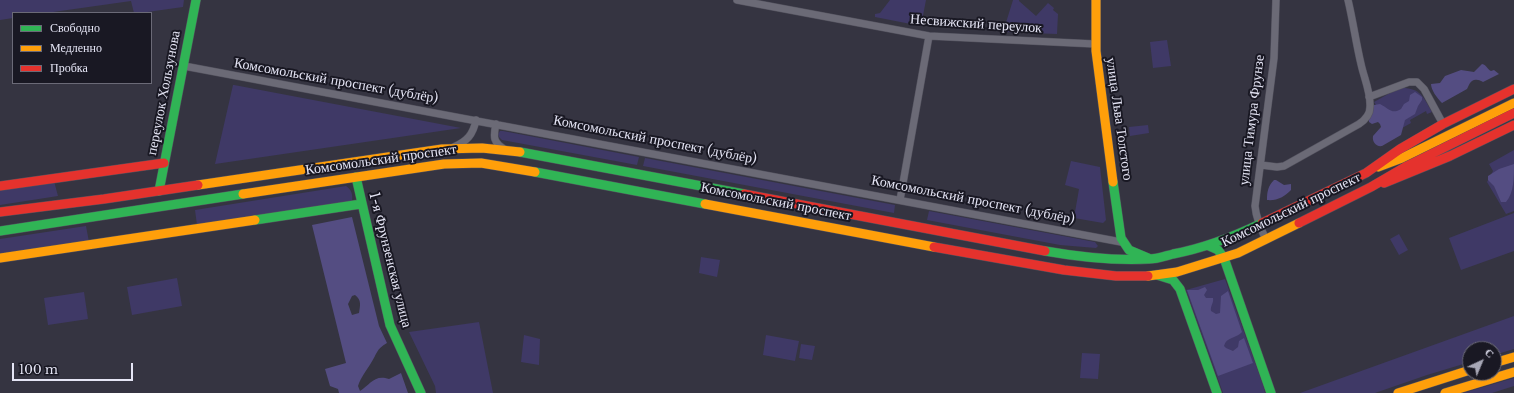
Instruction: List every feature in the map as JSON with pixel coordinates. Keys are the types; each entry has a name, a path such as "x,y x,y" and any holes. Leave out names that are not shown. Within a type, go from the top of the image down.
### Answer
{"main road":[{"name":"переулок Хользунова","path":"159,191 196,0"},
{"name":"улица Льва Толстого","path":"1096,0 1095,44 1121,242"},
{"path":"1366,173 1400,149 1443,124 1514,89"},
{"name":"Комсомольский проспект","path":"0,231 444,164 481,163 506,166 917,244 1064,270 1116,276 1157,276 1178,272 1224,258 1266,240 1371,187 1444,142 1514,103"},
{"name":"Комсомольский проспект","path":"0,212 104,199 453,148 482,148 506,150 1066,255 1111,259 1150,259 1177,255 1231,238 1260,226 1366,173 1514,112"},
{"path":"1371,187 1415,172 1451,157 1514,125"},
{"path":"0,186 164,163"},
{"name":"1-я Фрунзенская улица","path":"356,177 390,325 421,393"},
{"path":"0,258 361,204"},
{"path":"1121,242 1127,248 1150,259"},
{"path":"1209,246 1218,250 1224,258 1271,393"},
{"path":"1157,276 1173,280 1180,289 1218,393"},
{"path":"1502,361 1514,357"},
{"path":"1445,393 1514,372"},
{"path":"1398,393 1462,373"}],"street":[{"name":"Несвижский переулок","path":"737,0 929,36 1095,44"},
{"name":"улица Тимура Фрунзе","path":"1266,240 1255,212 1255,206 1274,58 1276,0"},
{"path":"1261,165 1277,167 1284,166 1359,124 1369,113 1369,97 1360,63 1348,0"},
{"path":"900,200 929,36"},
{"name":"Комсомольский проспект (дублёр)","path":"184,66 1121,242"},
{"path":"1369,97 1409,82 1417,82 1424,89 1443,124"},
{"path":"453,148 467,140 471,135 476,120"},
{"path":"496,124 494,133 495,138 497,143 506,150"}],"shaded area":[{"path":"0,0 184,0 183,7 147,12 134,12 131,1 53,12 12,12 12,18 0,20"},
{"path":"890,0 926,0 921,26 875,17 875,14 880,13"},
{"path":"1013,0 1019,0 1036,16 1048,3 1058,14 1057,34 1005,32 1004,29"},
{"path":"1167,40 1171,66 1153,68 1150,42"},
{"path":"1482,64 1491,71 1494,70 1499,74 1483,82 1474,80 1467,89 1442,103 1438,99 1432,89 1431,84 1440,83 1445,76 1461,70 1474,72"},
{"path":"234,85 461,128 215,164"},
{"path":"1399,88 1412,89 1416,91 1423,97 1432,112 1427,114 1426,111 1410,120 1411,123 1395,132 1374,102"},
{"path":"1415,92 1422,97 1422,100 1415,114 1405,120 1401,135 1382,146 1376,145 1373,140 1373,136 1381,127 1378,122 1372,124 1369,122 1374,105 1380,104 1390,110 1398,111 1409,101 1410,95"},
{"path":"1148,125 1149,133 1130,136 1129,127"},
{"path":"500,131 639,157 637,165 502,140 498,134"},
{"path":"1514,150 1514,211 1506,214 1487,182 1493,171 1489,164"},
{"path":"645,158 895,205 894,213 643,166"},
{"path":"1071,161 1100,167 1106,220 1103,223 1074,218 1079,189 1065,185"},
{"path":"1514,164 1514,179 1511,194 1506,202 1501,202 1494,186 1488,180 1488,176 1499,169"},
{"path":"1274,180 1284,185 1291,184 1291,190 1280,198 1267,200 1268,189"},
{"path":"54,181 58,196 0,205 0,190"},
{"path":"346,186 351,192 352,201 197,225 195,210"},
{"path":"929,211 1095,242 1098,246 1096,248 1060,245 927,220"},
{"path":"1514,213 1514,251 1461,270 1449,238"},
{"path":"352,217 379,326 387,343 379,350 362,377 358,386 360,391 376,379 389,379 401,373 408,393 339,393 338,389 330,386 325,369 346,363 312,225","holes":["355,295 359,299 360,303 359,313 352,315 348,304 352,296"]},
{"path":"86,226 89,242 0,255 0,239"},
{"path":"1399,234 1408,250 1399,255 1390,239"},
{"path":"701,257 720,260 717,277 699,273"},
{"path":"177,278 182,306 132,315 127,287"},
{"path":"1225,279 1265,393 1223,393 1186,290"},
{"path":"1205,287 1207,290 1204,295 1206,298 1213,298 1211,311 1216,314 1220,313 1221,296 1228,291 1242,332 1229,339 1224,346 1233,351 1238,347 1239,341 1244,338 1253,363 1218,376 1187,290 1198,290"},
{"path":"84,292 88,319 48,325 44,298"},
{"path":"1514,316 1514,349 1502,353 1502,341 1462,341 1462,364 1375,393 1300,393"},
{"path":"479,322 493,393 436,393 435,386 409,332"},
{"path":"524,335 540,339 539,365 521,362"},
{"path":"766,335 799,341 795,361 763,355"},
{"path":"801,344 815,346 812,360 799,358"},
{"path":"1082,353 1100,354 1098,379 1080,378"},
{"path":"1514,378 1514,386 1492,393 1463,393"}],"traffic: fast":[{"path":"159,191 196,0"},
{"path":"520,152 744,194"},
{"path":"535,172 705,204"},
{"path":"356,177 390,325 421,393"},
{"path":"1113,182 1121,238 1129,250 1148,258"},
{"path":"0,231 243,194"},
{"path":"255,220 361,204"},
{"path":"1045,251 1110,259 1155,258 1185,252 1208,245 1262,223"},
{"path":"1209,246 1218,250 1224,258 1271,393"},
{"path":"1157,275 1173,280 1180,289 1217,393"}],"traffic: slow":[{"path":"1096,0 1096,51 1113,182"},
{"path":"1378,167 1402,158 1514,103"},
{"path":"198,185 442,149 482,148 520,152"},
{"path":"243,194 444,164 481,163 535,172"},
{"path":"705,204 934,247"},
{"path":"0,258 255,220"},
{"path":"1148,276 1177,272 1238,253 1299,223"},
{"path":"1502,361 1514,357"},
{"path":"1445,393 1514,372"},
{"path":"1398,393 1462,373"}],"traffic: jam":[{"path":"1262,223 1366,173 1400,149 1443,124 1514,89"},
{"path":"1299,223 1371,187 1407,166 1514,113"},
{"path":"1384,183 1450,156 1514,125"},
{"path":"0,186 164,163"},
{"path":"0,212 198,185"},
{"path":"744,194 1045,251"},
{"path":"934,247 1064,270 1116,276 1148,276"}]}
